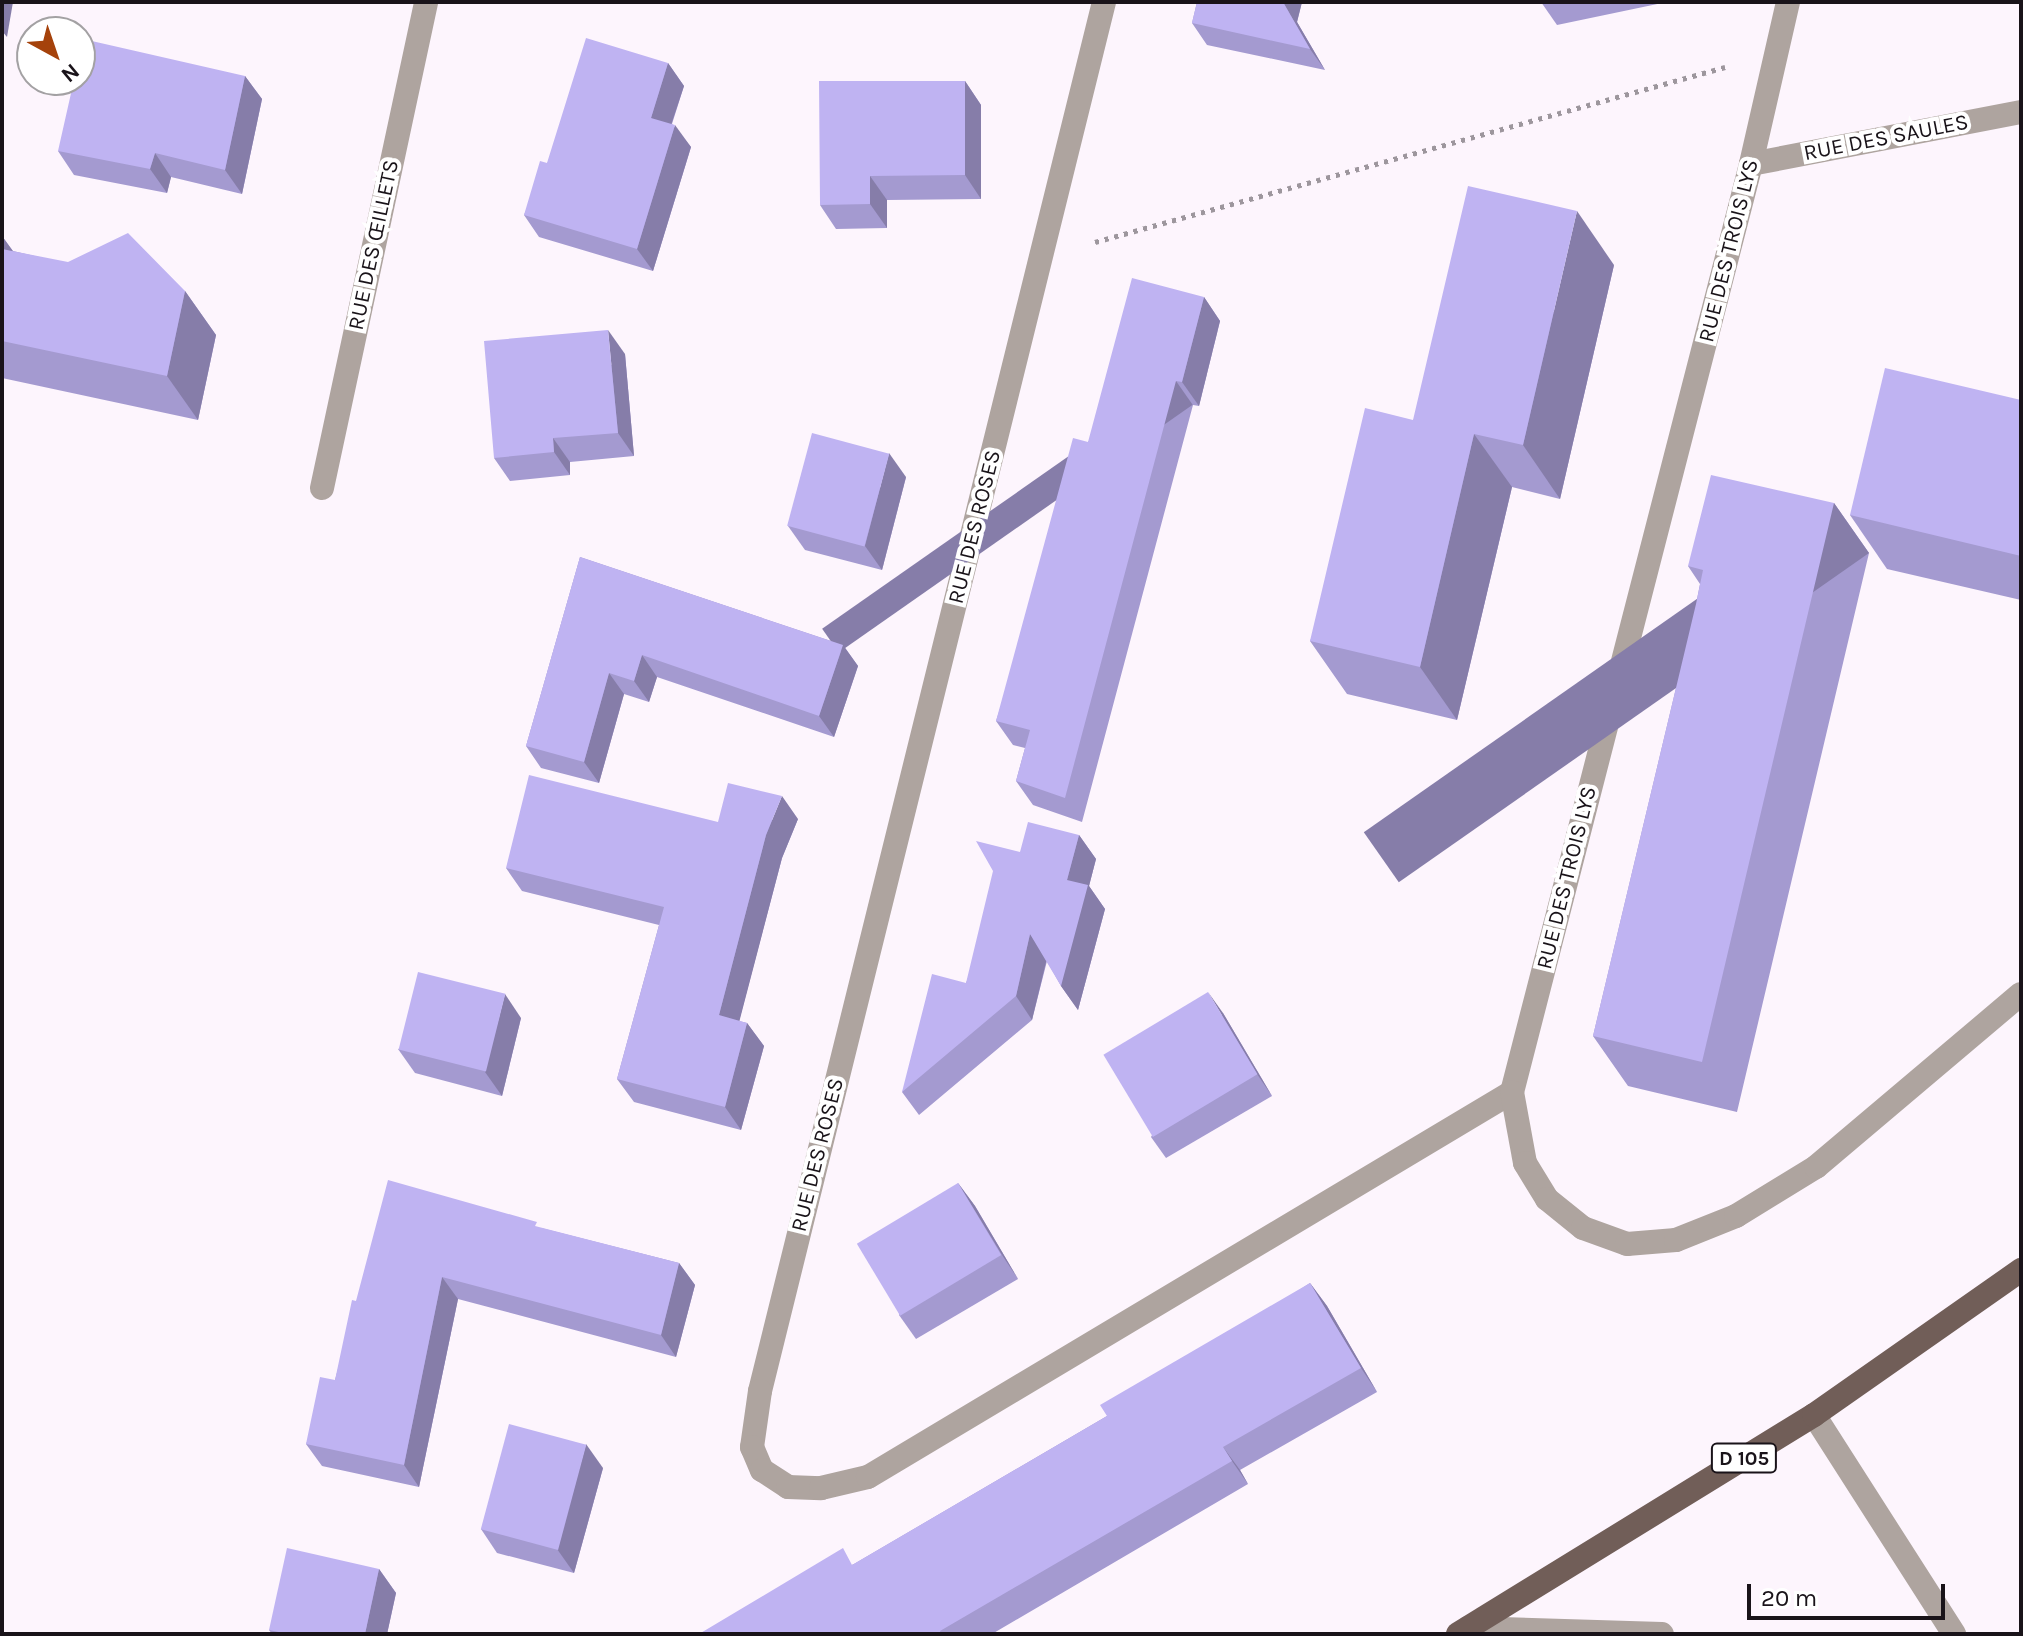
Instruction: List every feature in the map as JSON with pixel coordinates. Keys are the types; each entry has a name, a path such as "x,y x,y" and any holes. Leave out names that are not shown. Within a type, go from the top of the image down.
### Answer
{"main road":[{"name":"D 105","path":"1463,1631 1814,1415 2021,1270"}],"street":[{"name":"RUE DES ŒILLETS","path":"322,488 426,2"},
{"name":"RUE DES ROSES","path":"1104,2 760,1391 752,1447 762,1470 788,1487 821,1488 868,1477 1512,1092"},
{"name":"RUE DES TROIS LYS","path":"1788,2 1751,164 1512,1092 1525,1163 1547,1199 1583,1228 1627,1244 1676,1240 1736,1216 1816,1167 2021,994"},
{"name":"RUE DES SAULES","path":"1751,164 2021,112"},
{"path":"1814,1415 1954,1634"},
{"path":"1463,1631 1662,1634"}],"path":[{"path":"1042,256 1776,53"}],"building":[{"path":"1197,2 1283,2 1310,49 1192,23"},
{"path":"586,38 668,63 651,118 675,125 637,249 524,215 540,161 547,163"},
{"path":"96,42 245,76 225,170 155,153 150,169 58,151 70,96 96,96"},
{"path":"819,81 965,81 965,175 870,176 870,204 820,205"},
{"path":"1468,186 1577,211 1523,445 1474,434 1420,667 1310,641 1365,408 1413,420"},
{"path":"128,233 185,291 167,376 2,341 2,249 68,262"},
{"path":"1132,278 1204,297 1182,382 1176,381 1065,798 1016,781 1030,730 996,721 1073,438 1088,442"},
{"path":"608,330 618,433 553,438 554,452 494,458 484,341"},
{"path":"1885,368 2021,400 2021,556 1850,515"},
{"path":"812,433 889,454 864,546 787,526"},
{"path":"1711,475 1834,503 1702,1062 1593,1036 1696,604 1703,570 1688,566"},
{"path":"580,557 843,645 819,716 642,655 634,681 609,673 584,762 526,746"},
{"path":"529,775 718,822 728,783 782,796 766,835 719,1015 747,1023 725,1107 617,1079 664,907 506,868"},
{"path":"1028,822 1079,835 1067,880 1088,885 1061,986 1030,934 1016,996 902,1092 932,974 966,983 993,871 976,841 1020,852"},
{"path":"418,972 505,994 486,1071 399,1050"},
{"path":"1208,992 1257,1074 1153,1137 1103,1055"},
{"path":"388,1180 537,1222 535,1226 679,1263 661,1335 442,1277 404,1465 306,1444 320,1377 335,1380 352,1300 356,1301"},
{"path":"958,1183 1001,1255 900,1316 857,1244"},
{"path":"1310,1283 1361,1368 1223,1447 1232,1461 940,1631 941,1634 699,1634 843,1548 852,1565 1107,1416 1100,1405"},
{"path":"509,1424 586,1445 558,1550 481,1529"},
{"path":"287,1548 379,1569 365,1634 288,1634 269,1630"}]}
